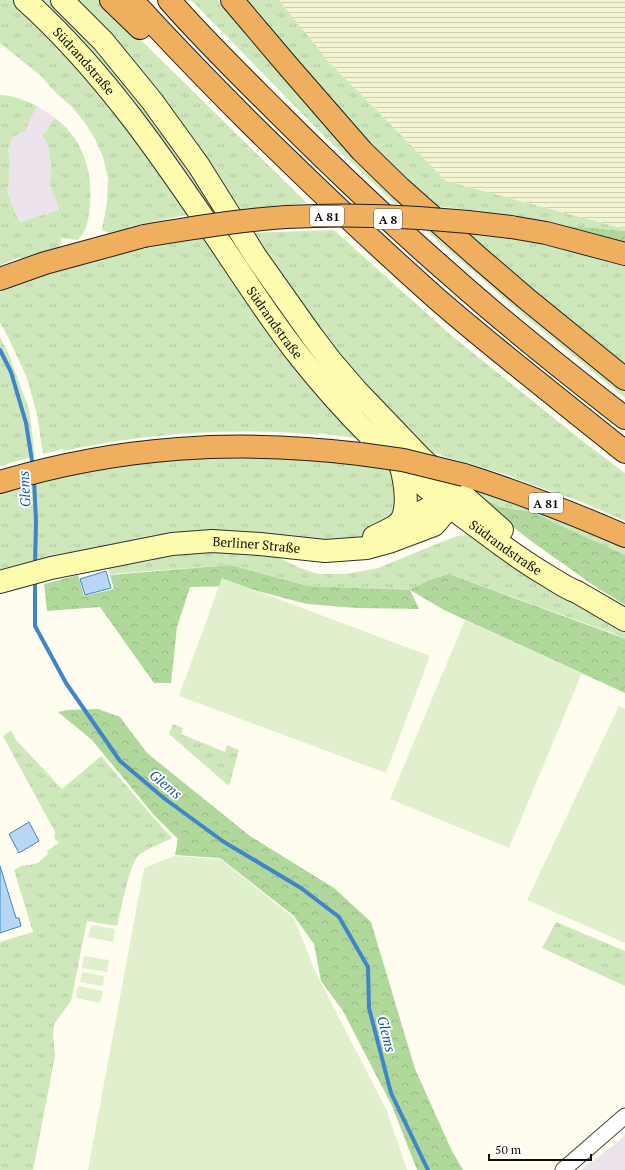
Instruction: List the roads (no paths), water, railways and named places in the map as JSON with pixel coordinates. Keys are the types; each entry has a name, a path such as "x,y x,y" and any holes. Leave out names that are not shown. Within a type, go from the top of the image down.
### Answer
{"highway":[{"path":"111,0 180,68 228,101"},
{"name":"A 8","path":"132,0 228,101 313,186 437,298 547,391 625,452"},
{"name":"A 8","path":"169,0 191,25 319,154 375,206 460,283 571,376 625,418"},
{"path":"232,0 362,152 400,188 492,268 625,379"},
{"name":"A 81","path":"0,279 24,269 90,249 144,236 249,221 332,215 429,218 511,227 546,233 625,254"},
{"name":"A 81","path":"0,482 28,473 66,464 136,452 211,446 316,448 403,460 458,492 523,495 625,536"}],"main road":[{"name":"Südrandstraße","path":"26,0 83,57 130,115 175,177 262,305 300,357 344,408 401,467 458,492"},
{"name":"Südrandstraße","path":"62,0 103,41 152,101 199,166 260,263 312,336 356,390 422,459 487,517 572,586 577,592 625,620"},
{"path":"398,524 403,515 406,492 401,467"},
{"path":"348,550 458,492"},
{"name":"Berliner Straße","path":"7,580 51,568 172,544 212,541 260,544 325,551 367,548 389,542 434,525 458,492"}],"street":[{"path":"563,1170 625,1116"}],"water":[{"path":"106,571 111,588 85,595 80,579"},
{"path":"29,822 39,841 19,853 9,834"},
{"path":"0,866 16,918 19,918 21,926 0,933"}],"waterway":[{"name":"Glems","path":"0,350 11,372 26,423 33,467"},
{"name":"Glems","path":"34,479 36,521 35,566"},
{"name":"Glems","path":"35,579 35,626 66,683 120,761 165,799 224,842 301,888 339,917 368,967 369,1008 391,1093 428,1170"}]}
